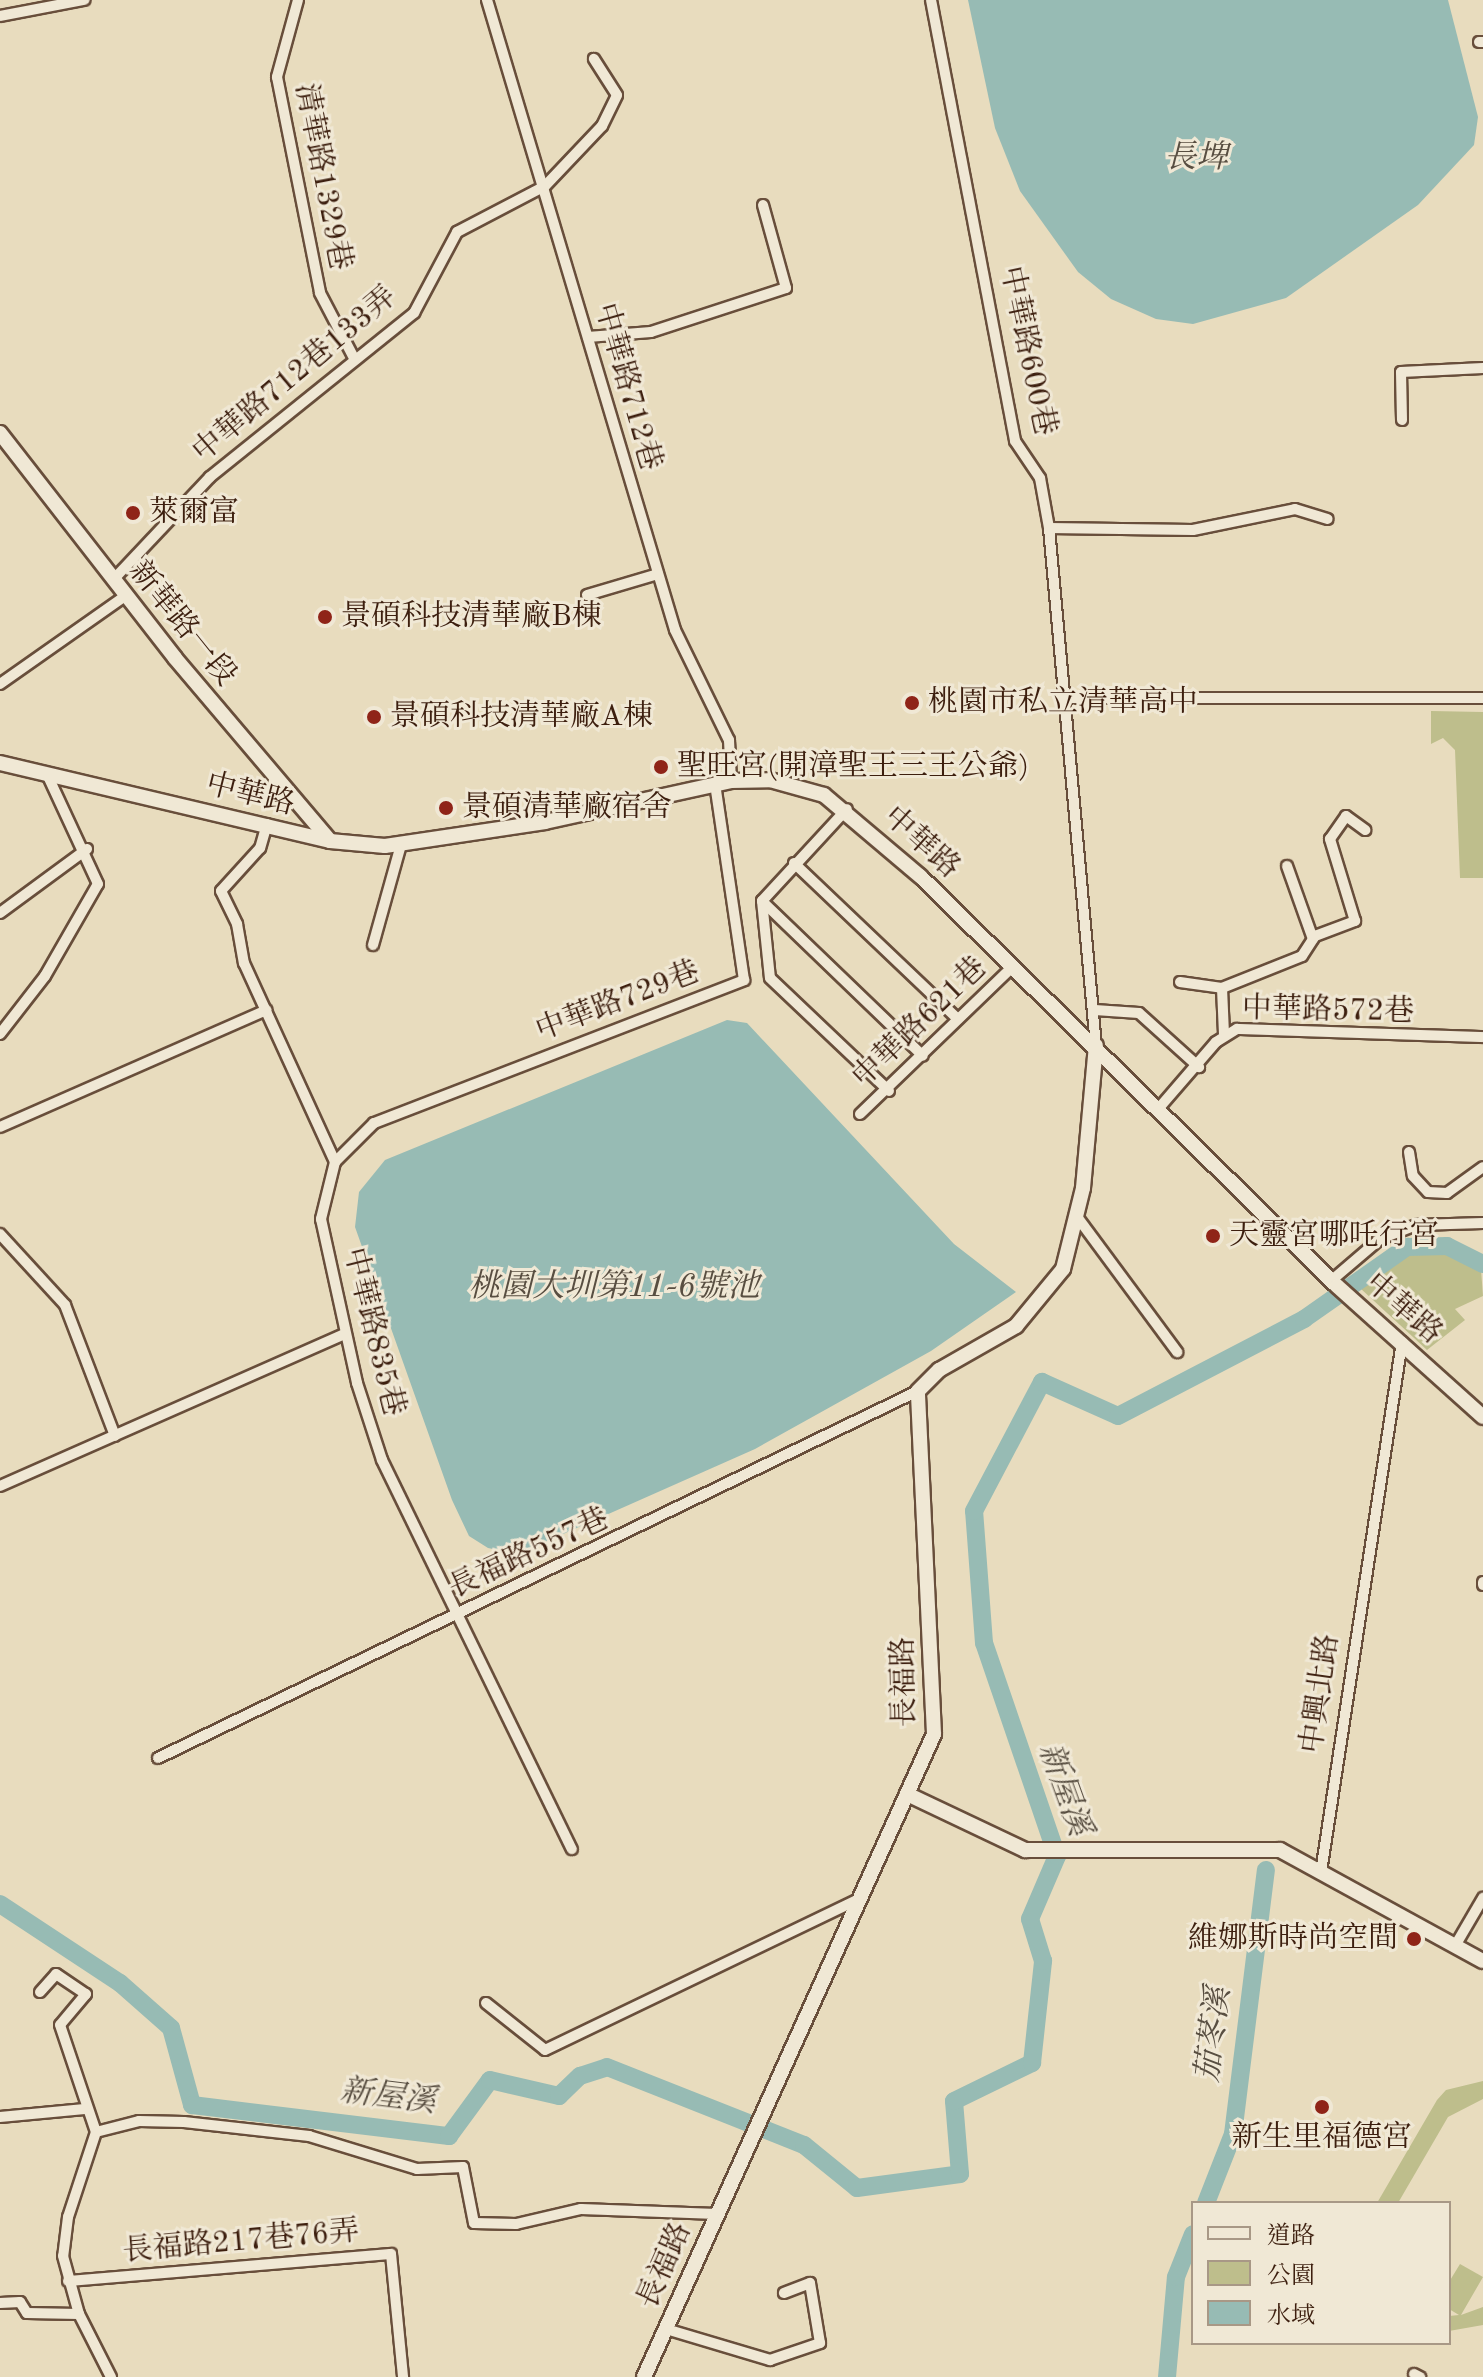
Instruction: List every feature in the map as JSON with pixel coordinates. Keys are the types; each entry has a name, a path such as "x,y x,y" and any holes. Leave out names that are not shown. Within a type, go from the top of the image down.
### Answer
{"street":[{"path":"0,16 84,0"},
{"name":"清華路1329巷","path":"298,0 277,77 320,293 354,358"},
{"name":"中華路712巷","path":"487,0 675,630 729,740 731,781"},
{"name":"中華路600巷","path":"931,0 1015,441 1040,478 1049,528 1068,698 1096,1046"},
{"name":"中華路712巷133弄","path":"113,580 210,477 354,358 414,313 457,232 545,186 602,126 617,95 594,59"},
{"path":"588,337 651,332 786,288 763,205"},
{"path":"1402,420 1401,372 1483,368"},
{"name":"新華路一段","path":"0,433 125,596 330,841"},
{"path":"1049,528 1193,530 1295,509 1328,519"},
{"path":"587,595 658,574"},
{"path":"0,684 125,596"},
{"path":"1068,698 1483,698"},
{"name":"中華路","path":"3,766 267,824 330,841 401,845 545,822 731,781 770,780 847,809 1096,1046 1335,1283 1483,1417"},
{"path":"0,1034 45,976 98,884 87,849 47,774"},
{"name":"中華路729巷","path":"335,1162 374,1123 744,980 715,783"},
{"path":"847,809 762,901 770,978 889,1091"},
{"path":"1180,982 1222,988 1302,956 1313,939 1355,921 1330,839 1346,816 1365,830"},
{"path":"267,824 260,848 221,891 266,1010 335,1162"},
{"path":"373,945 401,845"},
{"path":"0,913 87,849"},
{"path":"794,863 958,1019"},
{"path":"1287,866 1313,939"},
{"path":"762,901 923,1056"},
{"name":"中華路621巷","path":"860,1114 889,1091 1013,966"},
{"path":"1222,988 1224,1034"},
{"path":"0,1127 266,1010"},
{"path":"1095,1010 1139,1013 1199,1067"},
{"name":"中華路572巷","path":"1159,1108 1199,1067 1224,1034 1483,1037"},
{"path":"918,1391 939,1370 1016,1326 1045,1297 1063,1269 1078,1218 1096,1046"},
{"path":"1409,1152 1413,1176 1428,1192 1447,1193 1483,1168"},
{"name":"中華路835巷","path":"335,1162 321,1219 343,1335 382,1460 572,1849"},
{"path":"1078,1218 1177,1352"},
{"path":"1335,1283 1380,1239 1417,1225 1483,1223"},
{"path":"0,1234 65,1305 115,1436"},
{"path":"0,1486 343,1335"},
{"name":"中興北路","path":"1321,1872 1402,1342"},
{"name":"長福路557巷","path":"158,1758 918,1391"},
{"name":"長福路","path":"644,2377 856,1900 934,1734 918,1391"},
{"path":"907,1794 1005,1846 1263,1846 1321,1872 1483,1961"},
{"path":"1455,1946 1483,1898"},
{"path":"486,2003 545,2050 856,1900"},
{"path":"40,1992 56,1974 86,1994 60,2025 85,2109 96,2132 68,2217 68,2281 79,2314 111,2377"},
{"path":"0,2117 85,2109"},
{"path":"96,2132 139,2121 184,2122 309,2136 417,2169 463,2167 474,2223 516,2224 581,2209 717,2214"},
{"name":"長福路217巷76弄","path":"68,2281 391,2254 403,2377"},
{"path":"666,2329 770,2360 820,2343 810,2283 784,2293"},
{"path":"0,2303 20,2302 27,2313 79,2314"}],"green space":[{"path":"1431,711 1483,712 1483,878 1460,878 1455,750 1443,738 1431,744"},
{"path":"1429,1246 1481,1269 1483,1296 1455,1309 1465,1320 1427,1350 1360,1288 1397,1256"},
{"path":"1483,2081 1483,2099 1448,2117 1399,2201 1378,2201 1437,2100 1446,2090"},
{"path":"1460,2264 1483,2277 1461,2315 1483,2307 1483,2325 1451,2331 1451,2316 1459,2315 1451,2310 1451,2279"}],"water":[{"name":"長埤","path":"968,0 1448,0 1478,117 1474,145 1418,205 1286,298 1193,324 1156,319 1111,299 1078,272 1020,191 995,128"},
{"name":"桃園大圳第11-6號池","path":"727,1020 747,1023 954,1244 1016,1292 931,1351 755,1449 543,1543 513,1553 488,1548 469,1536 452,1500 355,1227 359,1192 385,1160"}],"waterway":[{"name":"新屋溪","path":"0,1904 120,1983 171,2028 192,2105 449,2136 490,2080 559,2096 580,2076 607,2067 804,2145 857,2188 960,2174 954,2101 1032,2063 1043,1961 1030,1919 1057,1856 984,1643 974,1511 1042,1382 1118,1416 1304,1319 1407,1247 1447,1246 1483,1264"},
{"name":"茄苳溪","path":"1207,2201 1233,2134 1266,1870"},
{"name":"茄苳溪","path":"1167,2377 1176,2277 1191,2239"}],"place":[{"name":"萊爾富","path":"133,513"},
{"name":"景碩科技清華廠B棟","path":"325,617"},
{"name":"桃園市私立清華高中","path":"912,703"},
{"name":"景碩科技清華廠A棟","path":"374,717"},
{"name":"聖旺宮(開漳聖王三王公爺)","path":"661,767"},
{"name":"景碩清華廠宿舍","path":"446,808"},
{"name":"天靈宮哪吒行宮","path":"1213,1236"},
{"name":"維娜斯時尚空間","path":"1414,1939"},
{"name":"新生里福德宮","path":"1322,2107"}]}
